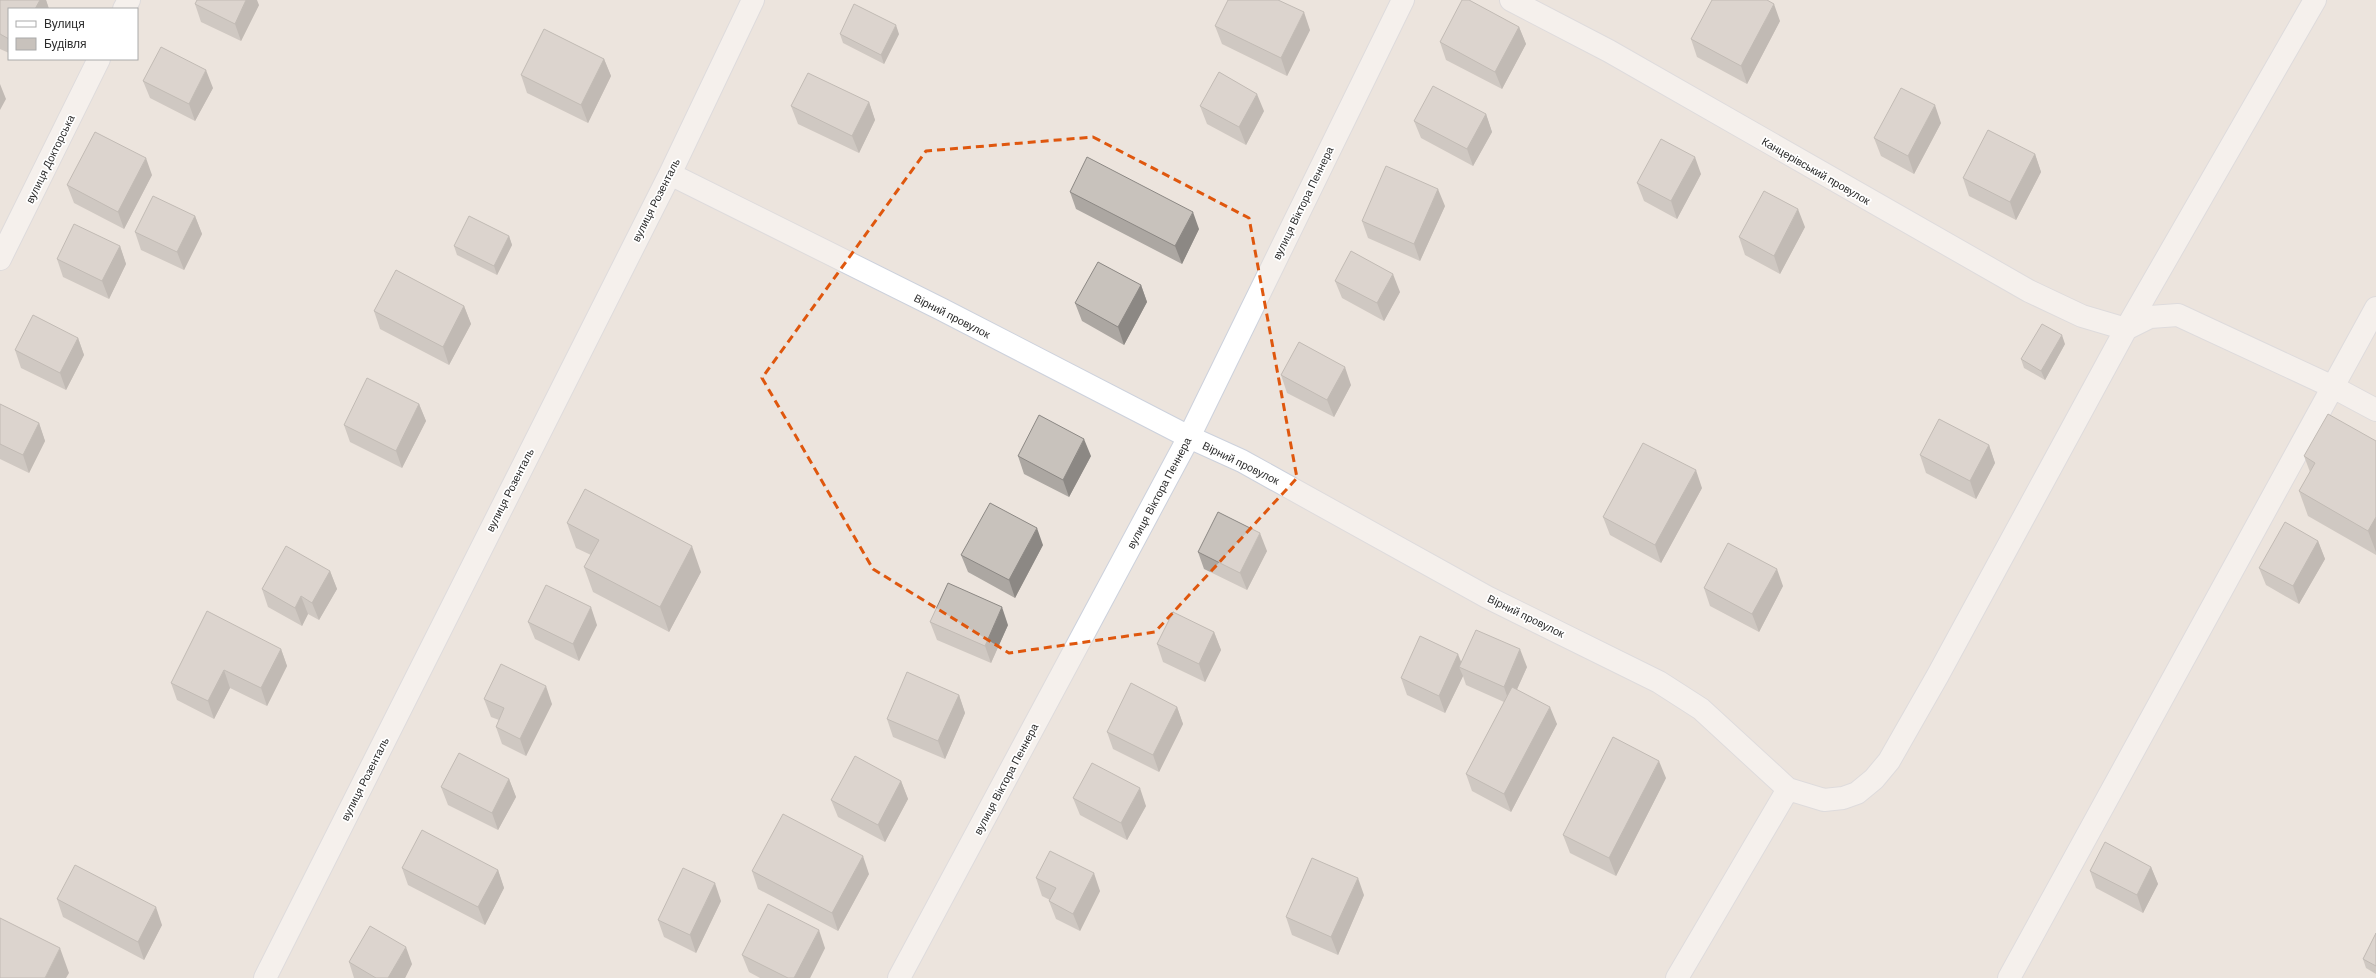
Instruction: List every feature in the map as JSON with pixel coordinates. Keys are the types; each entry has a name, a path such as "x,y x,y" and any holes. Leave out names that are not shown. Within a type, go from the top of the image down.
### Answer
{"street":[{"name":"вулиця Розенталь","path":"265,978 670,174 754,0"},
{"name":"вулиця Віктора Пеннера","path":"900,978 1189,437 1403,0"},
{"name":"Канцерівський провулок","path":"1511,0 1609,51 2029,291 2082,316 2126,329"},
{"path":"1677,978 1788,789 1824,800 1843,798 1857,793 1874,779 1889,761 1946,661 2126,329 2316,0"},
{"name":"вулиця Докторська","path":"0,259 99,60"},
{"name":"Вірний провулок","path":"670,174 948,313 1189,437 1242,462 1487,597 1659,682 1701,709 1788,789"},
{"path":"2009,978 2376,308"},
{"path":"2126,329 2150,317 2178,315 2333,387 2376,410"}],"highlighted area":[{"path":"1093,137 1249,218 1297,478 1155,632 1009,653 873,569 762,378 926,151"}],"building":[{"path":"0,0 40,0 36,8 8,8 8,38 0,34"},
{"path":"197,0 246,0 235,24 195,4"},
{"path":"1228,0 1278,0 1304,12 1281,58 1215,26"},
{"path":"1462,0 1469,0 1519,27 1495,72 1440,42"},
{"path":"1712,0 1767,0 1774,4 1741,66 1691,39"},
{"path":"854,4 896,25 881,55 840,34"},
{"path":"544,29 604,59 581,105 521,75"},
{"path":"161,47 206,70 189,104 143,81"},
{"path":"1219,72 1257,94 1239,127 1200,106"},
{"path":"808,73 869,102 852,136 791,106"},
{"path":"1433,86 1486,114 1467,149 1414,121"},
{"path":"1901,88 1935,105 1908,156 1874,138"},
{"path":"1988,130 2035,154 2010,202 1963,178"},
{"path":"95,132 146,158 118,212 67,185"},
{"path":"1661,139 1695,157 1671,201 1637,183"},
{"path":"1087,157 1193,212 1175,246 1070,192"},
{"path":"1386,166 1438,189 1414,244 1362,221"},
{"path":"1764,191 1798,209 1774,256 1739,237"},
{"path":"153,196 195,216 177,252 135,232"},
{"path":"469,216 509,236 494,266 454,246"},
{"path":"74,224 120,246 102,281 57,259"},
{"path":"1351,251 1393,274 1377,303 1335,281"},
{"path":"1098,262 1141,285 1118,327 1075,303"},
{"path":"396,270 464,306 443,347 374,311"},
{"path":"33,315 78,338 60,373 15,350"},
{"path":"2042,324 2062,335 2041,371 2021,359"},
{"path":"1299,342 1345,367 1327,400 1281,375"},
{"path":"367,378 419,404 396,451 344,425"},
{"path":"0,404 39,423 23,455 0,444"},
{"path":"2328,414 2376,441 2376,517 2368,531 2299,491 2315,463 2304,456"},
{"path":"1039,415 1084,439 1063,480 1018,456"},
{"path":"1939,419 1989,445 1970,481 1920,455"},
{"path":"1643,443 1696,470 1655,545 1603,517"},
{"path":"585,489 692,546 660,607 584,567 599,540 567,523"},
{"path":"990,503 1037,528 1009,580 961,555"},
{"path":"1218,512 1260,533 1240,573 1198,552"},
{"path":"2285,522 2318,541 2293,586 2259,568"},
{"path":"1728,543 1777,569 1752,614 1704,588"},
{"path":"286,546 330,571 312,603 301,596 295,608 262,589"},
{"path":"948,583 1002,607 985,646 930,622"},
{"path":"546,585 591,607 573,644 528,622"},
{"path":"207,611 281,649 261,688 224,670 208,701 171,683"},
{"path":"1173,612 1214,632 1199,664 1157,644"},
{"path":"1476,630 1520,649 1504,687 1459,667"},
{"path":"1420,636 1458,654 1439,696 1401,678"},
{"path":"501,664 546,686 520,739 496,727 504,708 484,699"},
{"path":"907,672 959,695 938,741 887,719"},
{"path":"1131,683 1177,707 1153,755 1107,732"},
{"path":"1512,687 1550,707 1504,794 1466,774"},
{"path":"1613,737 1659,761 1609,858 1563,835"},
{"path":"459,753 509,779 492,813 441,787"},
{"path":"855,756 901,781 878,825 831,800"},
{"path":"1092,763 1140,788 1121,823 1073,798"},
{"path":"783,814 863,856 832,913 752,871"},
{"path":"422,830 498,870 478,907 402,868"},
{"path":"2105,842 2151,867 2137,895 2090,871"},
{"path":"1050,851 1094,873 1073,914 1049,901 1056,888 1036,878"},
{"path":"1312,858 1358,878 1331,937 1286,917"},
{"path":"75,865 156,907 138,942 57,899"},
{"path":"683,868 715,883 690,935 658,920"},
{"path":"768,904 819,930 794,978 788,978 742,955"},
{"path":"0,918 60,948 45,978 0,978"},
{"path":"370,926 406,947 388,978 376,978 349,962"},
{"path":"2376,933 2376,966 2363,959"}]}
